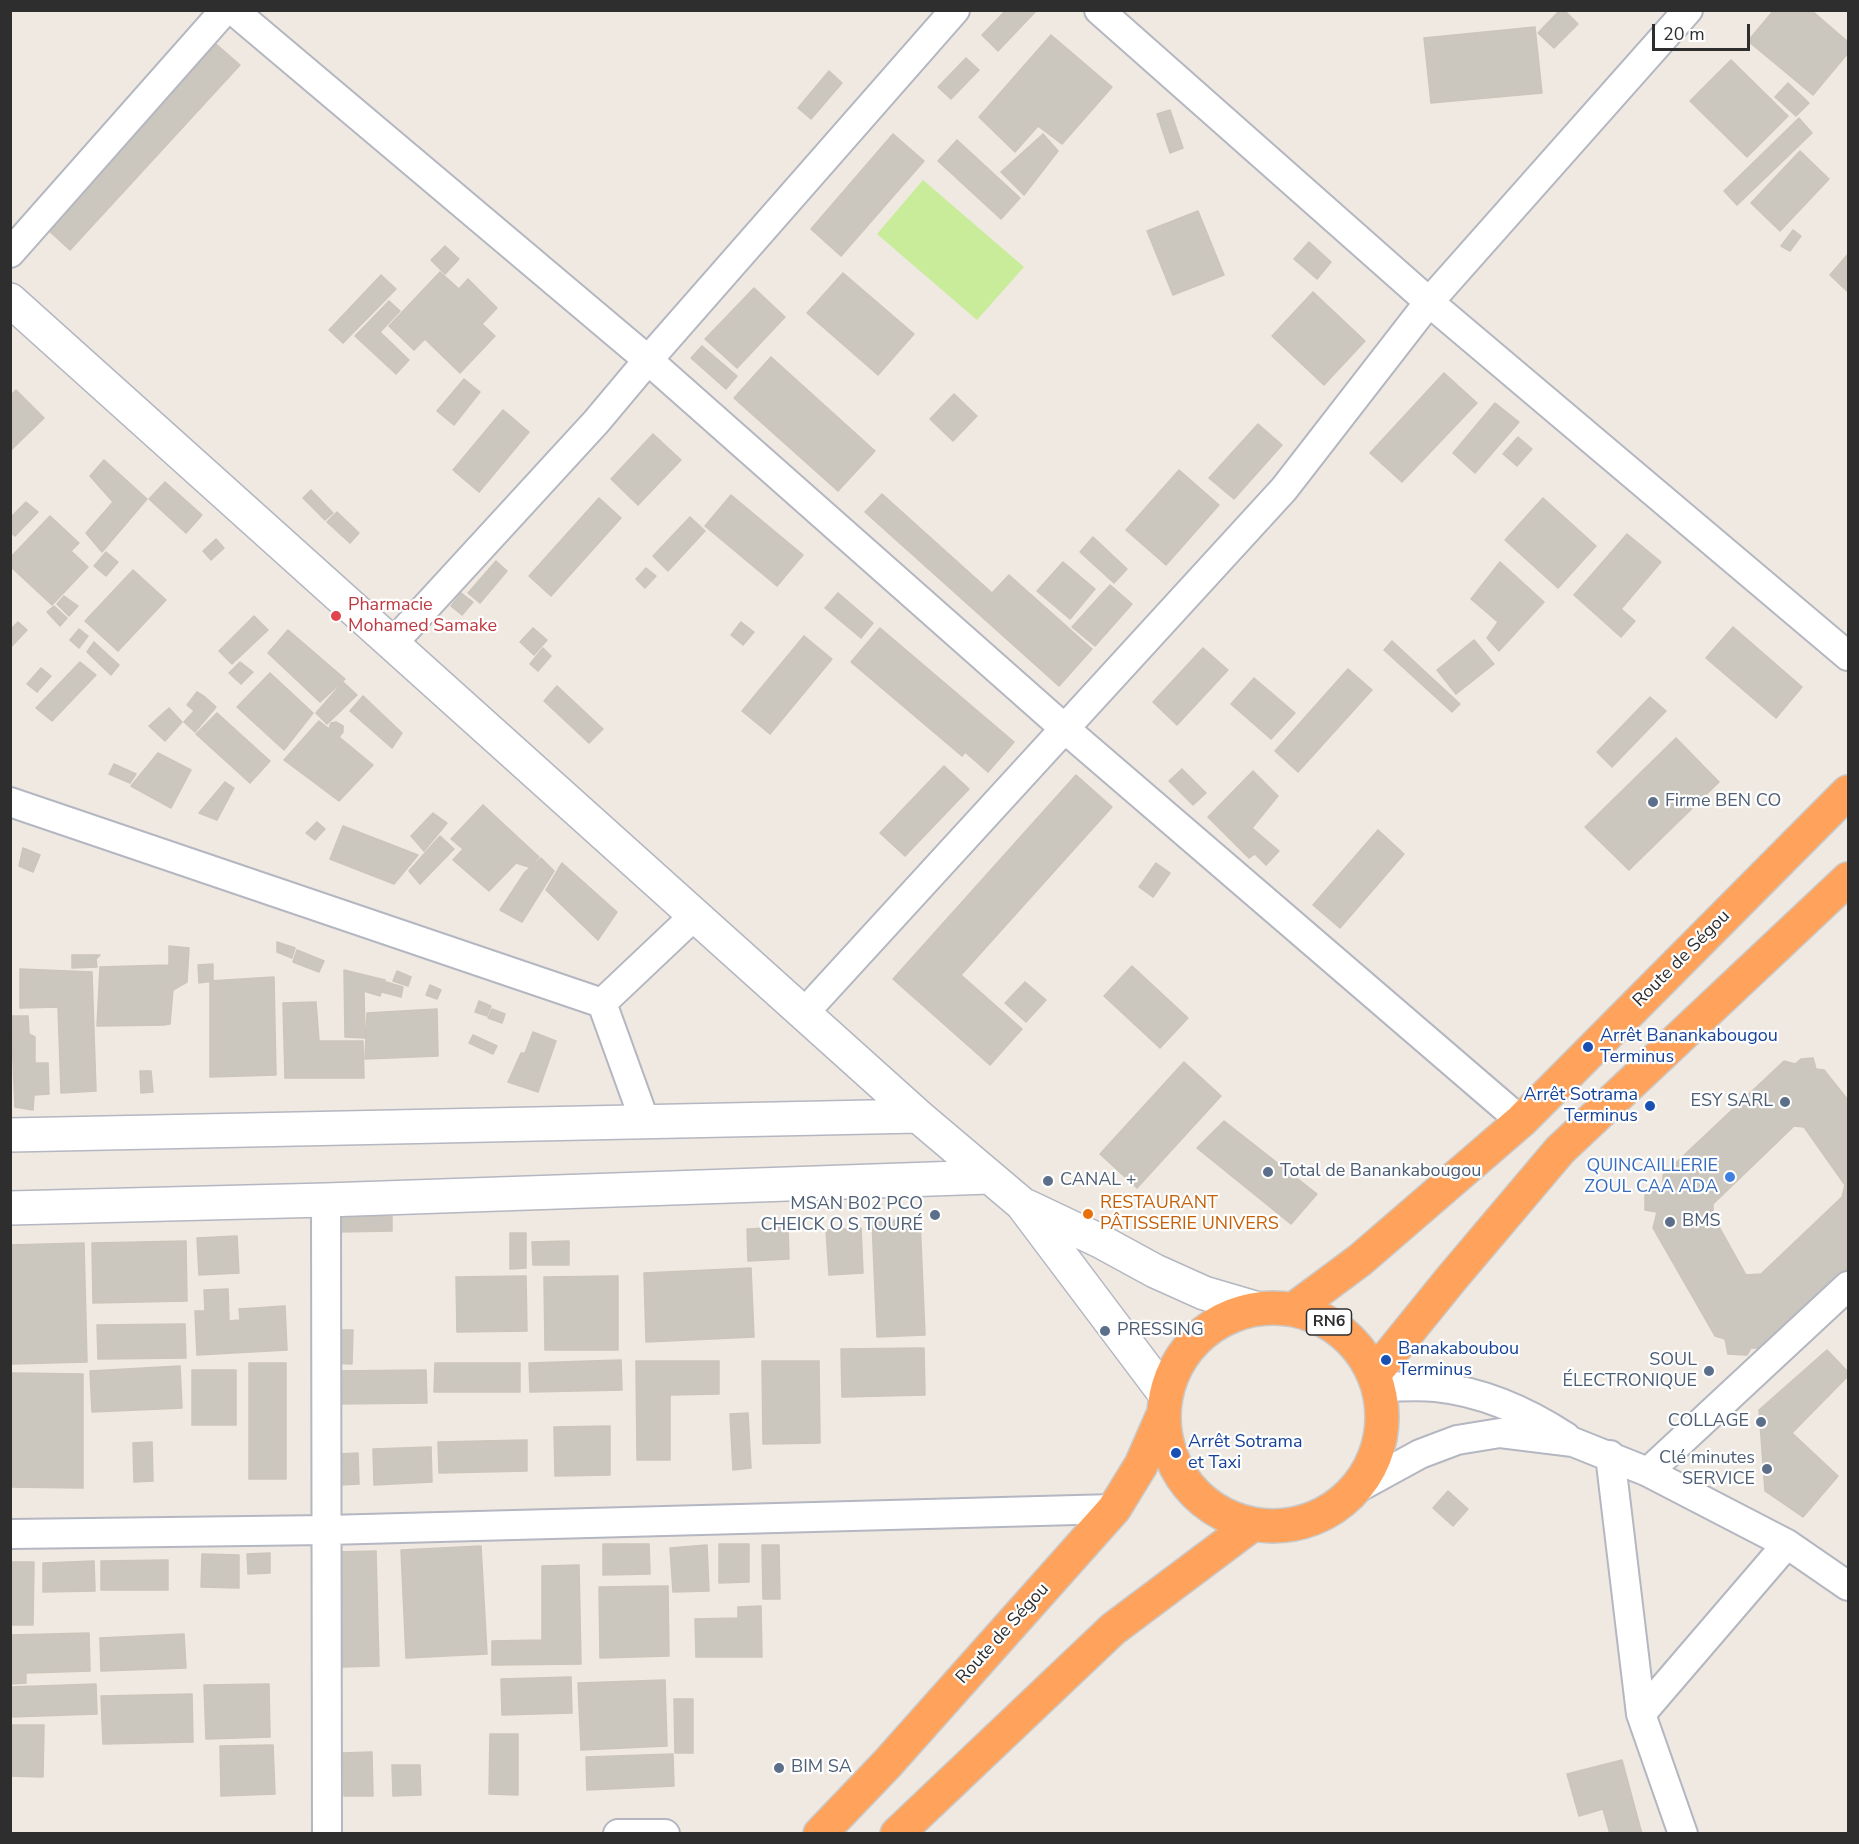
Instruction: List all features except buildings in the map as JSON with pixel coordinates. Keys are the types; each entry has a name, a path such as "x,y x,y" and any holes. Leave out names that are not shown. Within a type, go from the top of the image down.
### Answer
{"highway":[{"name":"Route de Ségou","path":"1294,1309 1360,1260 1521,1121 1848,792"},
{"path":"1377,1381 1450,1279 1560,1150 1848,879"},
{"name":"Route de Ségou","path":"820,1833 887,1764 1114,1509 1141,1465 1163,1406 1183,1354 1214,1323 1255,1308 1294,1309 1328,1322 1355,1344 1377,1381 1383,1423 1376,1458 1356,1489 1327,1512 1291,1525 1253,1524 1217,1511 1188,1487 1169,1454 1163,1406"},
{"path":"897,1833 1113,1629 1253,1524"}],"main road":[{"path":"10,300 918,1116 1022,1204 1194,1289 1255,1308"},
{"path":"10,1135 918,1116"},
{"path":"10,1208 326,1200 989,1177"},
{"path":"1022,1204 1163,1406"}],"street":[{"path":"10,253 225,10"},
{"path":"233,10 648,360 1064,728 1521,1121"},
{"path":"393,643 596,422 955,10"},
{"path":"1099,10 1429,302 1848,656"},
{"path":"804,1012 1284,489 1429,302 1688,10"},
{"path":"10,802 602,1003"},
{"path":"602,1003 695,915"},
{"path":"602,1003 645,1122"},
{"path":"326,1200 327,1833"},
{"path":"1648,1472 1848,1286"},
{"path":"1377,1381 1466,1391 1509,1405 1573,1442"},
{"path":"1356,1489 1420,1454 1457,1440 1500,1433 1573,1442 1648,1472 1787,1544 1848,1586"},
{"path":"1610,1455 1641,1714 1683,1833"},
{"path":"10,1534 327,1530 1114,1509"},
{"path":"1641,1714 1787,1544"},
{"path":"618,1833 665,1833"}],"green space":[{"path":"923,180 1024,267 977,320 877,234"}],"place":[{"name":"Pharmacie Mohamed Samake","path":"336,616"},
{"name":"Firme BEN CO","path":"1653,802"},
{"name":"Arrêt Banankabougou Terminus","path":"1588,1047"},
{"name":"ESY SARL","path":"1785,1102"},
{"name":"Arrêt Sotrama Terminus","path":"1650,1106"},
{"name":"Total de Banankabougou","path":"1268,1172"},
{"name":"QUINCAILLERIE ZOUL CAA ADA","path":"1730,1177"},
{"name":"CANAL +","path":"1048,1181"},
{"name":"RESTAURANT PÂTISSERIE UNIVERS","path":"1088,1214"},
{"name":"MSAN B02 PCO CHEICK O S TOURÉ","path":"935,1215"},
{"name":"BMS","path":"1670,1222"},
{"name":"PRESSING","path":"1105,1331"},
{"name":"Banakaboubou Terminus","path":"1386,1360"},
{"name":"SOUL ÉLECTRONIQUE","path":"1709,1371"},
{"name":"COLLAGE","path":"1761,1422"},
{"name":"Arrêt Sotrama et Taxi","path":"1176,1453"},
{"name":"Clé minutes SERVICE","path":"1767,1469"},
{"name":"BIM SA","path":"779,1768"}]}
